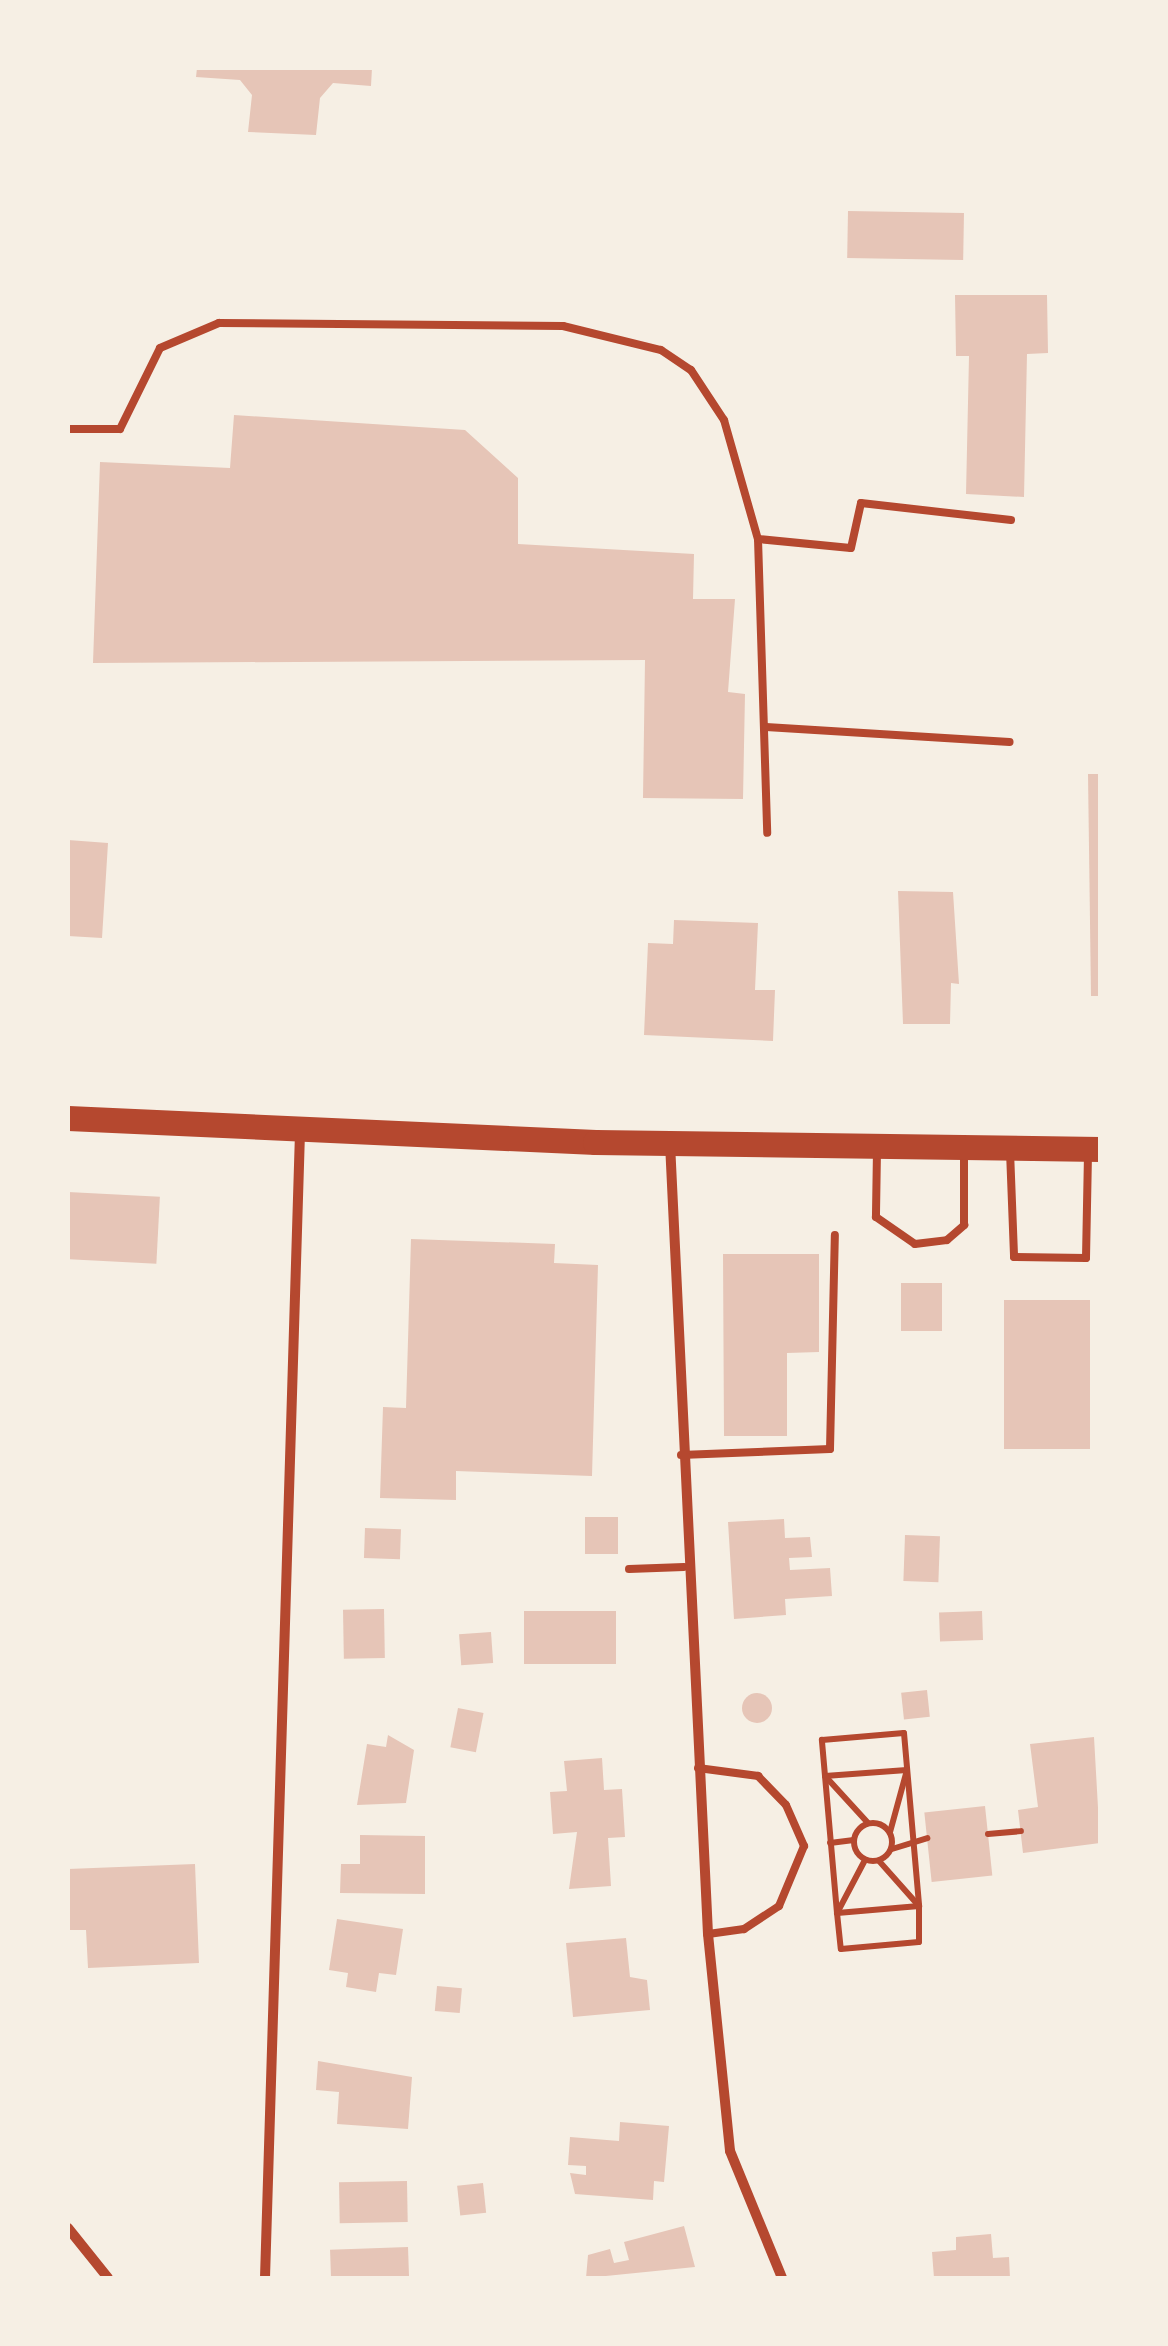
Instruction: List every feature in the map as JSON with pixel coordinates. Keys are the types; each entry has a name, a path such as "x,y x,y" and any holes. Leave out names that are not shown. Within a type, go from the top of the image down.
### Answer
{"main road":[{"path":"68,1118 670,1143 1094,1149"}],"street":[{"path":"264,2278 300,1126"},
{"path":"670,1143 684,1567 708,1934 730,2151 782,2278"},
{"path":"68,2228 108,2278"}],"lane":[{"path":"68,429 120,430 160,348 219,324 601,329 661,350 709,393 758,539 766,834"},
{"path":"758,539 850,548 861,503 1011,520"},
{"path":"766,727 1010,742"},
{"path":"877,1146 876,1218 915,1244 947,1240 964,1225 964,1146"},
{"path":"1010,1146 1014,1257 1100,1258"},
{"path":"1086,1258 1094,1149"},
{"path":"680,1455 830,1450 835,1236"},
{"path":"630,1569 684,1567"},
{"path":"698,1768 758,1776 786,1804 804,1846 779,1906 744,1928 708,1934"}],"path":[{"path":"904,1733 919,1942 841,1949 825,1776 822,1740 904,1733"},
{"path":"825,1776 907,1770"},
{"path":"891,1850 890,1832 907,1770"},
{"path":"825,1776 868,1824 890,1832"},
{"path":"804,1846 854,1840 868,1824"},
{"path":"988,1834 1021,1830"},
{"path":"879,1861 913,1839 927,1838"},
{"path":"854,1840 865,1860"},
{"path":"865,1860 879,1861 918,1906"},
{"path":"837,1913 865,1860"},
{"path":"837,1913 918,1906"}],"building":[{"path":"197,68 372,68 371,86 333,83 320,98 316,135 248,132 252,95 240,80 196,77"},
{"path":"848,211 964,213 963,260 847,258"},
{"path":"955,295 1047,295 1048,353 1027,354 1024,497 966,494 969,356 956,356"},
{"path":"234,415 465,430 518,478 518,544 694,554 693,599 735,599 728,692 745,694 743,799 643,798 645,660 93,663 100,462 230,468"},
{"path":"1088,774 1100,774 1100,996 1091,996"},
{"path":"68,840 108,843 102,938 68,936"},
{"path":"898,891 953,892 959,984 951,983 950,1024 903,1024"},
{"path":"674,920 758,923 755,990 775,990 773,1041 644,1035 648,943 673,944"},
{"path":"68,1192 160,1197 156,1264 68,1259"},
{"path":"411,1239 555,1244 554,1263 598,1265 592,1476 456,1471 456,1500 380,1498 383,1407 406,1408"},
{"path":"723,1254 819,1254 819,1352 787,1353 787,1436 724,1436"},
{"path":"901,1283 942,1283 942,1331 901,1331"},
{"path":"1004,1300 1090,1300 1090,1449 1004,1449"},
{"path":"585,1517 618,1517 618,1554 585,1554"},
{"path":"784,1519 785,1538 810,1537 812,1557 789,1558 790,1570 830,1568 832,1596 785,1599 786,1615 734,1619 728,1522"},
{"path":"365,1528 401,1529 400,1559 364,1558"},
{"path":"905,1535 940,1536 938,1582 903,1581"},
{"path":"384,1609 385,1658 344,1659 343,1610"},
{"path":"524,1611 616,1611 616,1664 524,1664"},
{"path":"982,1611 983,1640 940,1641 939,1613"},
{"path":"491,1632 493,1663 461,1665 459,1634"},
{"path":"927,1690 930,1717 904,1720 901,1693"},
{"path":"757,1693 767,1698 772,1708 767,1718 757,1723 747,1718 742,1708 747,1698"},
{"path":"458,1708 484,1713 476,1752 450,1747"},
{"path":"388,1735 414,1750 406,1803 357,1805 367,1744 386,1747"},
{"path":"1094,1737 1100,1843 1023,1853 1018,1810 1038,1807 1030,1744"},
{"path":"602,1758 604,1790 622,1789 625,1837 608,1838 611,1886 569,1889 577,1832 553,1834 550,1792 567,1791 564,1761"},
{"path":"985,1806 992,1876 932,1882 924,1812"},
{"path":"360,1835 425,1836 425,1894 340,1893 341,1864 360,1864"},
{"path":"195,1864 199,1963 88,1968 86,1930 68,1930 68,1869"},
{"path":"337,1919 403,1929 396,1975 379,1973 376,1992 346,1987 348,1973 329,1970"},
{"path":"626,1938 630,1977 647,1980 650,2010 573,2017 566,1943"},
{"path":"437,1986 462,1988 460,2013 435,2011"},
{"path":"318,2061 412,2077 408,2129 337,2124 339,2092 316,2090"},
{"path":"620,2122 669,2126 664,2182 654,2181 653,2200 575,2194 570,2173 586,2175 586,2166 568,2165 570,2137 619,2141"},
{"path":"407,2181 408,2222 340,2223 339,2182"},
{"path":"483,2183 486,2213 460,2216 457,2186"},
{"path":"684,2226 695,2267 586,2278 588,2255 610,2249 614,2263 629,2260 624,2242"},
{"path":"991,2234 993,2258 1009,2257 1010,2278 934,2278 932,2252 956,2250 956,2237"},
{"path":"408,2247 409,2278 331,2278 330,2250"}]}
